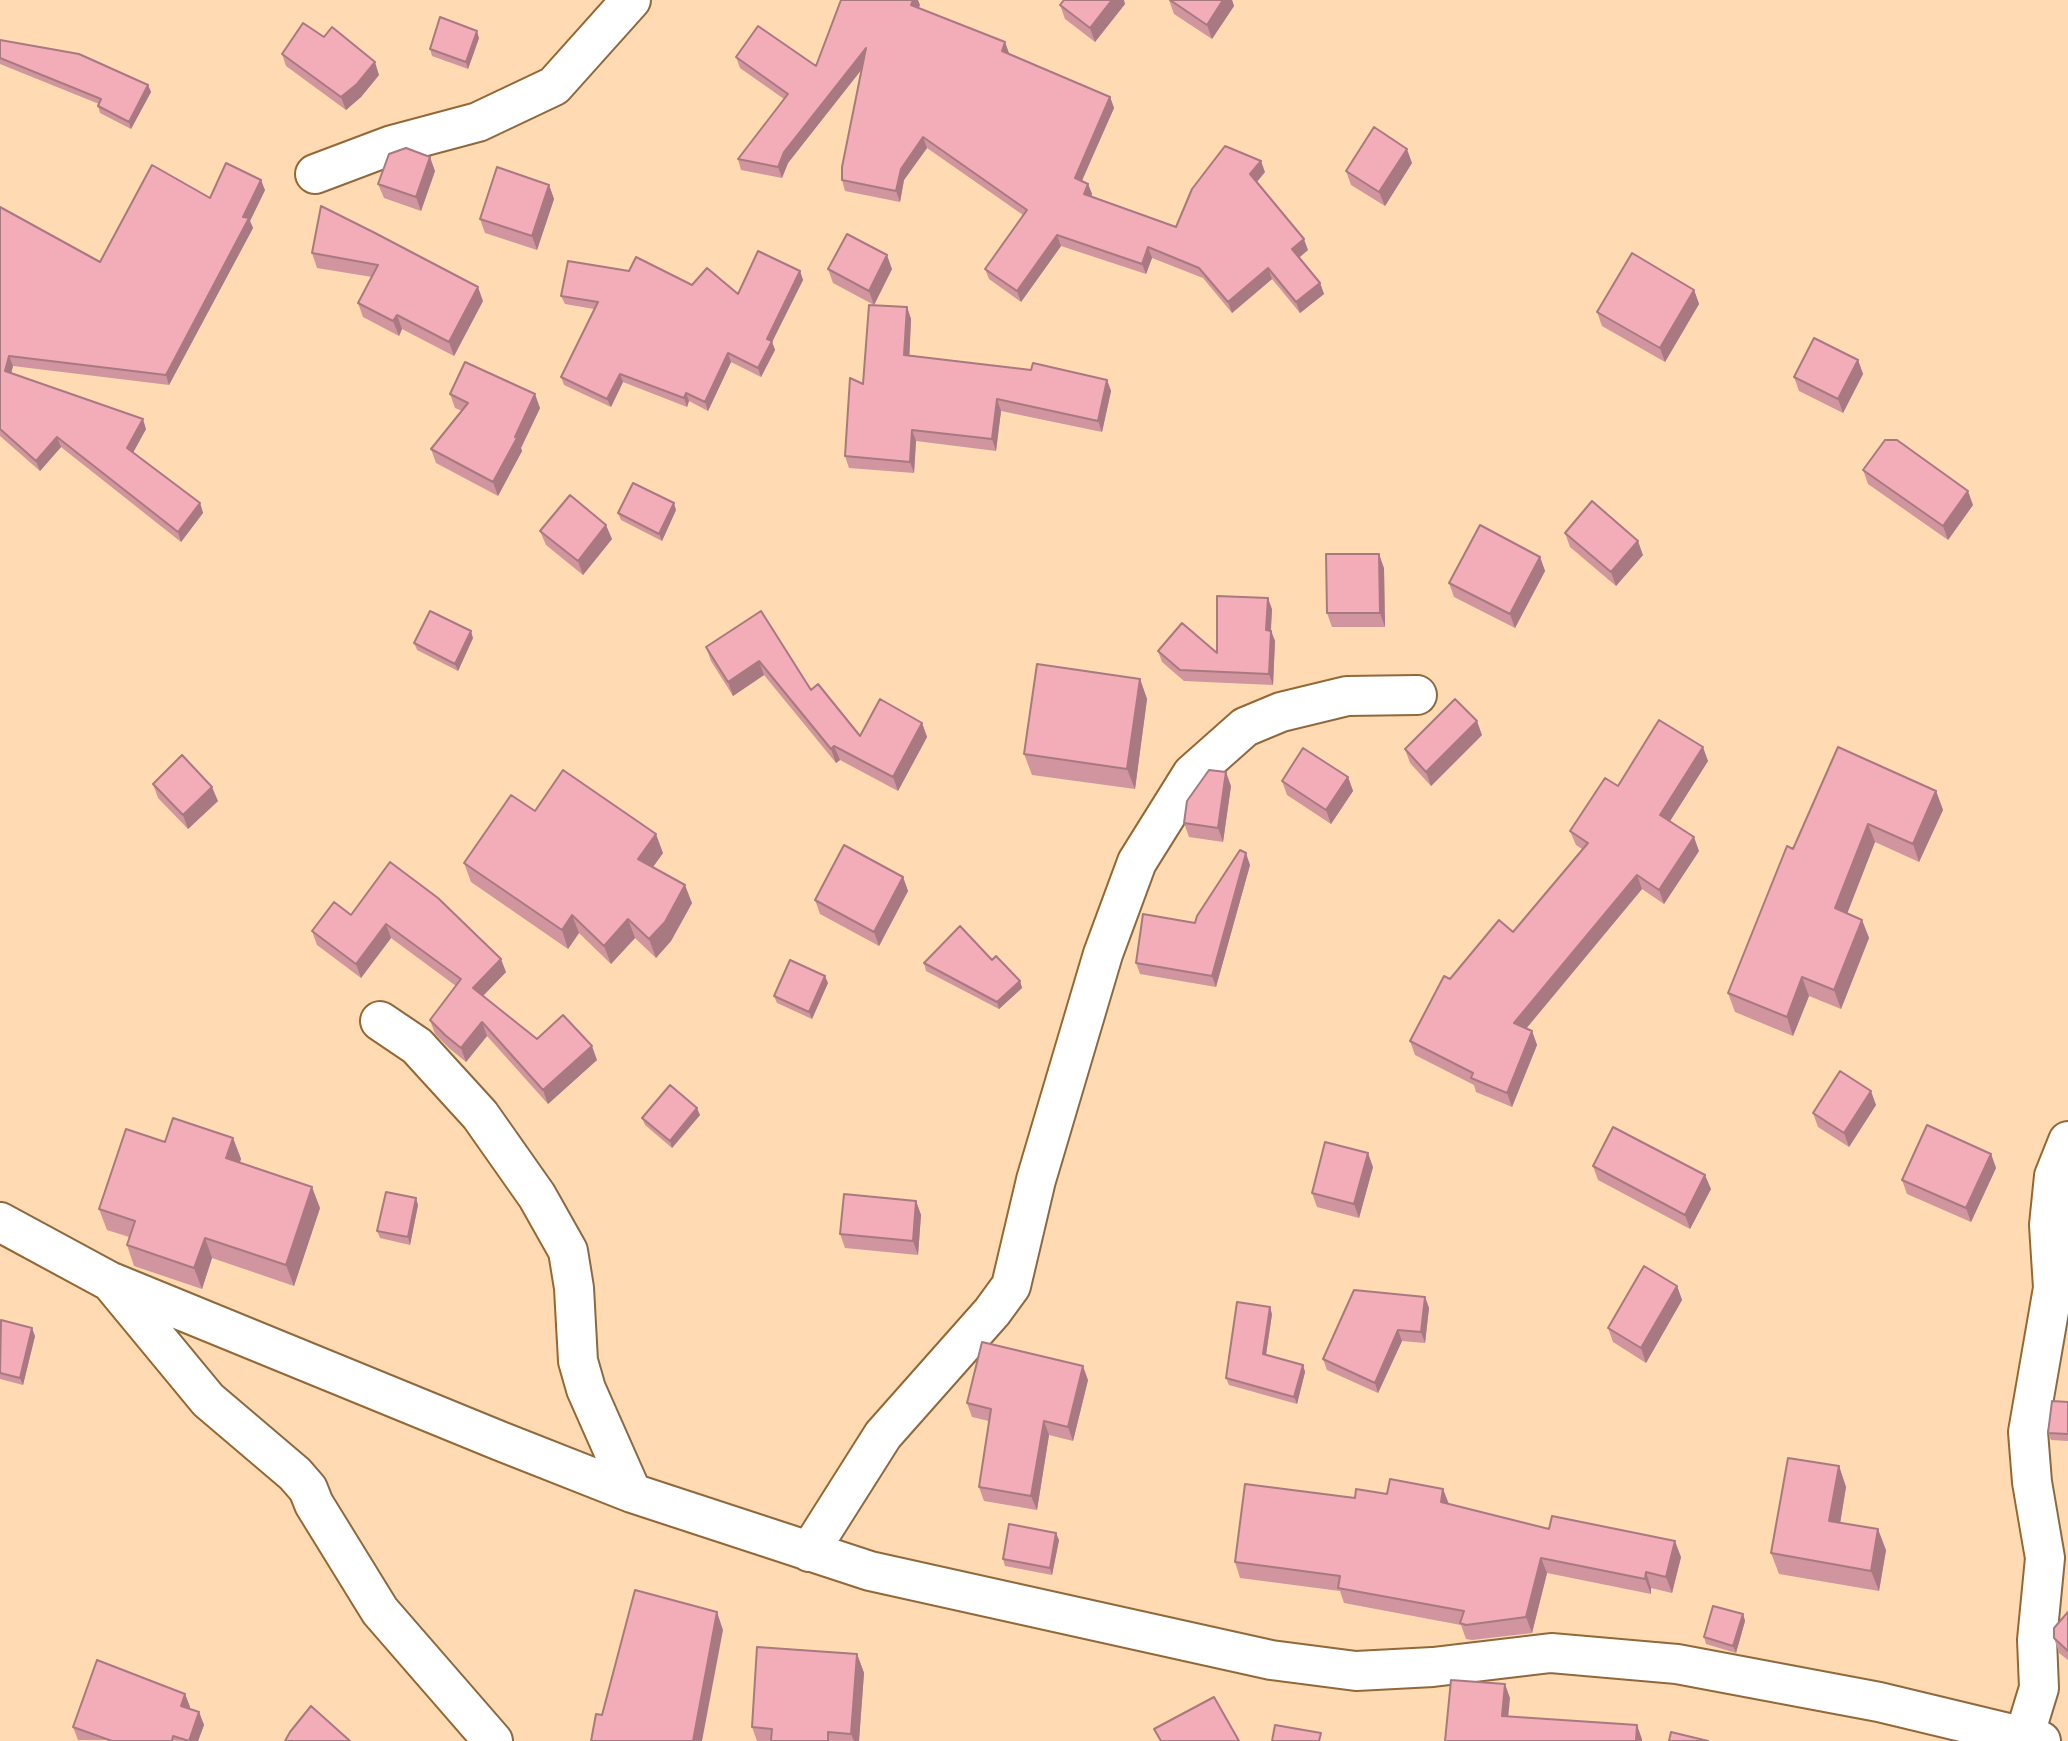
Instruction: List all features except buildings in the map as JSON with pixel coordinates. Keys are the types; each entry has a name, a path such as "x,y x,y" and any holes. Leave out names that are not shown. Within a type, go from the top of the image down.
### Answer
{"street":[{"path":"315,174 392,145 478,122 554,86 631,0"},
{"path":"809,1552 883,1435 992,1312 1011,1286 1036,1180 1103,954 1137,862 1192,774 1245,727 1282,712 1347,696 1417,695"},
{"path":"380,1021 417,1046 480,1115 537,1196 568,1251 574,1288 578,1361 586,1389 632,1493"},
{"path":"0,1222 109,1281 632,1493 870,1571 1270,1660 1356,1671 1433,1667 1551,1653 1677,1664 1879,1702 1971,1732 2033,1739 2039,1688 2037,1640 2046,1558 2032,1482 2028,1432 2053,1288 2049,1225 2054,1176 2068,1141"},
{"path":"109,1281 208,1400 295,1474 308,1489 314,1504 380,1611 493,1741"}]}
